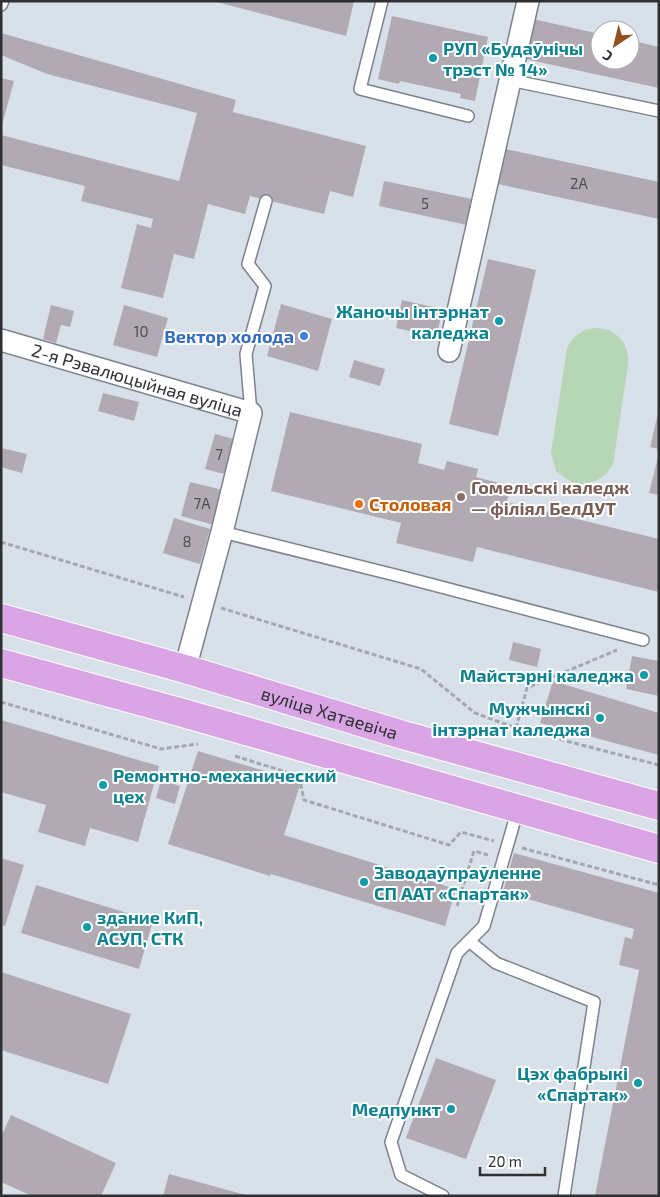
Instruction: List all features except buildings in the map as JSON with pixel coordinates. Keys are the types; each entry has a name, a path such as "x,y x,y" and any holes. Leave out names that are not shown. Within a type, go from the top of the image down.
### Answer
{"main road":[{"name":"вуліца Хатаевіча","path":"1,618 185,669 403,735 659,806"},
{"path":"1,663 183,713 659,850"}],"street":[{"path":"449,351 528,1"},
{"name":"2-я Рэвалюцыйная вуліца","path":"1,340 251,413 222,532 185,669"}],"lane":[{"path":"1,5 3,1"},
{"path":"382,1 360,89 468,116"},
{"path":"510,80 659,111"},
{"path":"251,413 246,354 265,286 248,264 266,201"},
{"path":"222,532 642,640"},
{"path":"443,1196 401,1175 391,1142 457,953 484,926 518,809"},
{"path":"469,941 496,963 594,1002 564,1196"}],"path":[{"path":"1,542 421,669 475,713 516,728 659,765"},
{"path":"516,728 526,688 642,640"},
{"path":"1,702 161,749 198,744 207,747"},
{"path":"235,756 299,776 304,800 449,845 461,832 659,885"},
{"path":"458,906 474,851 503,859"}],"green space":[{"path":"596,328 610,331 621,339 627,350 628,365 613,464 606,474 596,481 584,484 571,482 556,471 551,453 567,348 578,334"}],"place":[{"name":"РУП «Будаўнічы трэст № 14»","path":"433,58"},
{"name":"Жаночы інтэрнат каледжа","path":"499,321"},
{"name":"Вектор холода","path":"304,336"},
{"name":"Гомельскі каледж — філіял БелДУТ","path":"461,497"},
{"name":"Столовая","path":"359,504"},
{"name":"Майстэрні каледжа","path":"644,675"},
{"name":"Мужчынскі інтэрнат каледжа","path":"600,718"},
{"name":"Ремонтно-механический цех","path":"103,785"},
{"name":"Заводаўпраўленне СП ААТ «Спартак»","path":"364,882"},
{"name":"здание КиП, АСУП, СТК","path":"87,927"},
{"name":"Цэх фабрыкі «Спартак»","path":"638,1083"},
{"name":"Медпункт","path":"451,1109"}]}
